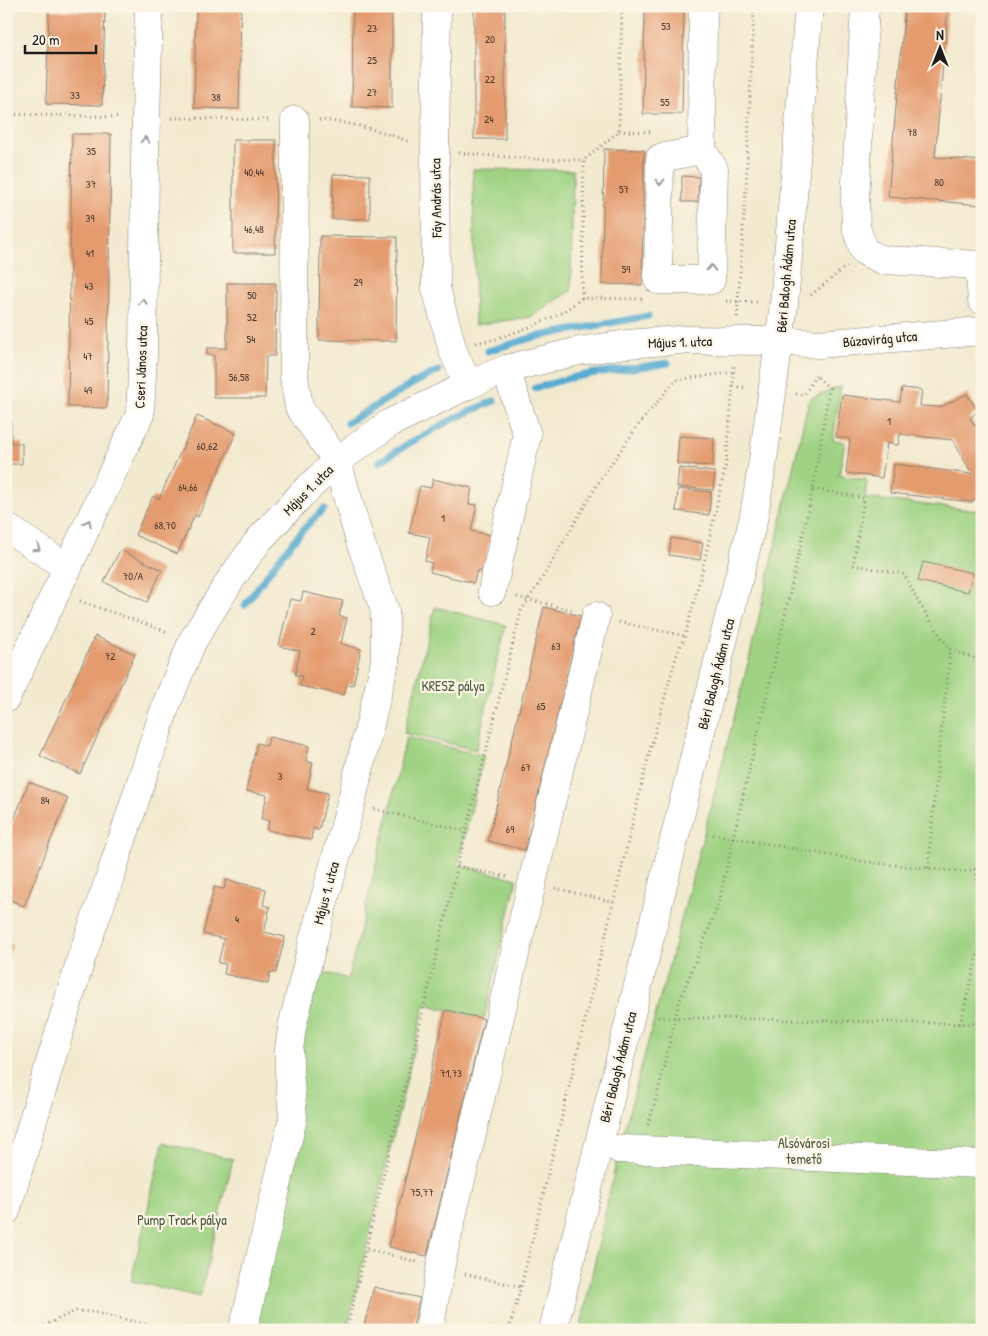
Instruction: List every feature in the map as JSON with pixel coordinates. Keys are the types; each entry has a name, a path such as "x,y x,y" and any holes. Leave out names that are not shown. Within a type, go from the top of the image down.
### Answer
{"street":[{"name":"Cseri János utca","path":"6,698 140,414 143,355 149,6"},
{"name":"Fáy András utca","path":"437,6 436,291 453,351 468,384"},
{"path":"702,150 660,158 658,280 711,280 714,170 702,150 703,6"},
{"name":"Béri Balogh Ádám utca","path":"553,1330 754,516 786,284 809,6"},
{"path":"865,6 855,202 856,227 864,251 882,260 980,265 982,300"},
{"path":"295,120 294,377 299,406 337,461"},
{"name":"Búzavirág utca","path":"779,341 818,344 982,331"},
{"name":"Május 1. utca","path":"6,1211 82,959 166,705 193,640 231,579 259,540 301,495 337,461 390,423 468,384 506,369 579,352 626,344 678,340 779,341"},
{"path":"492,591 527,435 506,369"},
{"name":"Május 1. utca","path":"243,1330 293,1118 289,1071 292,1027 313,941 351,803 385,662 385,611 360,538 337,461"},
{"path":"6,528 68,568"},
{"path":"431,1329 440,1268 532,883 608,620"},
{"path":"629,1150 982,1164"}],"path":[{"path":"6,114 321,120 353,124 395,136 421,149 532,159 584,160 619,131 622,6"},
{"path":"509,1330 521,1287 650,750 677,654 685,636 726,464 746,186 754,6"},
{"path":"453,351 469,344 496,339 533,326 563,312 582,298 584,160"},
{"path":"811,294 859,257 864,251"},
{"path":"346,1330 521,610 541,580 600,480 639,424 676,380 734,372"},
{"path":"629,1150 658,1092 679,1002 719,903 813,489 829,388 816,375"},
{"path":"813,489 864,498 853,565 904,574 919,603 949,649 949,666 928,868"},
{"path":"492,591 564,608"},
{"path":"57,592 193,640"},
{"path":"608,620 685,636"},
{"path":"949,649 982,661"},
{"path":"389,812 466,832"},
{"path":"713,834 867,862 963,872 982,867"},
{"path":"458,866 613,902"},
{"path":"975,869 982,899"},
{"path":"960,1024 982,937"},
{"path":"658,1017 982,1024"},
{"path":"367,1249 521,1287"},
{"path":"35,1330 75,1311 94,1312 170,1330"},
{"path":"581,1324 705,1330"}],"green space":[{"path":"473,169 573,170 571,291 531,317 475,325"},
{"name":"Alsóvárosi temető","path":"841,386 833,440 845,442 839,475 867,480 865,498 982,511 982,1330 580,1330 619,1149 750,656 809,399"},
{"name":"KRESZ pálya","path":"435,607 506,625 476,750 404,733"},
{"path":"406,737 484,756 458,865 517,879 484,1019 425,1004 346,1330 243,1330 306,967 348,979"},
{"name":"Pump Track pálya","path":"163,1143 233,1159 200,1297 131,1281"}],"building":[{"path":"196,6 241,6 239,109 194,108"},
{"path":"353,6 392,6 392,108 352,107"},
{"path":"474,6 505,6 505,139 474,139"},
{"path":"645,6 684,6 682,114 643,114"},
{"path":"905,6 948,6 935,157 982,161 982,205 888,197"},
{"path":"49,10 105,12 102,105 46,104"},
{"path":"72,134 111,134 107,408 68,407"},
{"path":"233,140 276,140 275,253 233,253"},
{"path":"604,149 644,150 642,285 602,284"},
{"path":"333,174 370,175 370,219 332,219"},
{"path":"682,176 699,177 698,202 682,202"},
{"path":"320,236 397,237 396,341 319,340"},
{"path":"227,283 276,283 275,356 266,356 265,398 214,398 214,355 207,355 207,348 227,348"},
{"path":"902,388 922,390 920,406 940,407 967,394 978,411 970,418 982,436 982,494 972,502 890,493 894,464 972,474 953,440 900,434 898,445 887,443 882,478 846,473 850,439 836,437 842,395 900,402"},
{"path":"6,399 11,399 11,443 22,443 22,464 6,464"},
{"path":"197,416 236,433 198,517 195,515 177,554 135,535 153,496 159,499"},
{"path":"679,436 714,438 713,466 677,464"},
{"path":"679,468 715,472 713,490 677,487"},
{"path":"433,479 472,488 469,504 477,505 471,531 491,535 483,572 477,570 474,583 430,572 432,563 425,561 430,537 409,533 420,486 431,488"},
{"path":"678,489 711,492 709,515 676,511"},
{"path":"671,538 703,543 700,560 669,555"},
{"path":"120,550 162,570 147,602 104,582"},
{"path":"923,562 973,573 968,592 918,581"},
{"path":"303,592 343,601 339,616 347,618 341,644 361,649 353,685 347,684 344,695 300,686 302,676 295,675 300,651 279,646 290,599 301,601"},
{"path":"544,607 581,616 525,850 488,841"},
{"path":"95,636 135,654 80,774 40,756"},
{"path":"269,737 309,746 306,761 313,763 307,789 328,793 319,830 313,828 311,840 267,830 269,821 261,819 267,795 246,791 257,743 267,746"},
{"path":"29,782 68,798 24,906 6,898 6,839"},
{"path":"226,880 266,889 263,905 270,907 264,932 285,937 276,973 270,972 268,984 224,974 226,964 218,963 224,939 203,934 214,887 224,889"},
{"path":"6,942 13,945 6,961"},
{"path":"446,1010 484,1019 427,1256 389,1247"},
{"path":"374,1287 420,1298 412,1330 363,1330"}],"waterway":[{"path":"488,351 534,337 648,316"},
{"path":"535,388 596,373 668,363"},
{"path":"347,423 438,371"},
{"path":"379,462 453,419 494,401"},
{"path":"245,605 292,543 324,509"}]}
